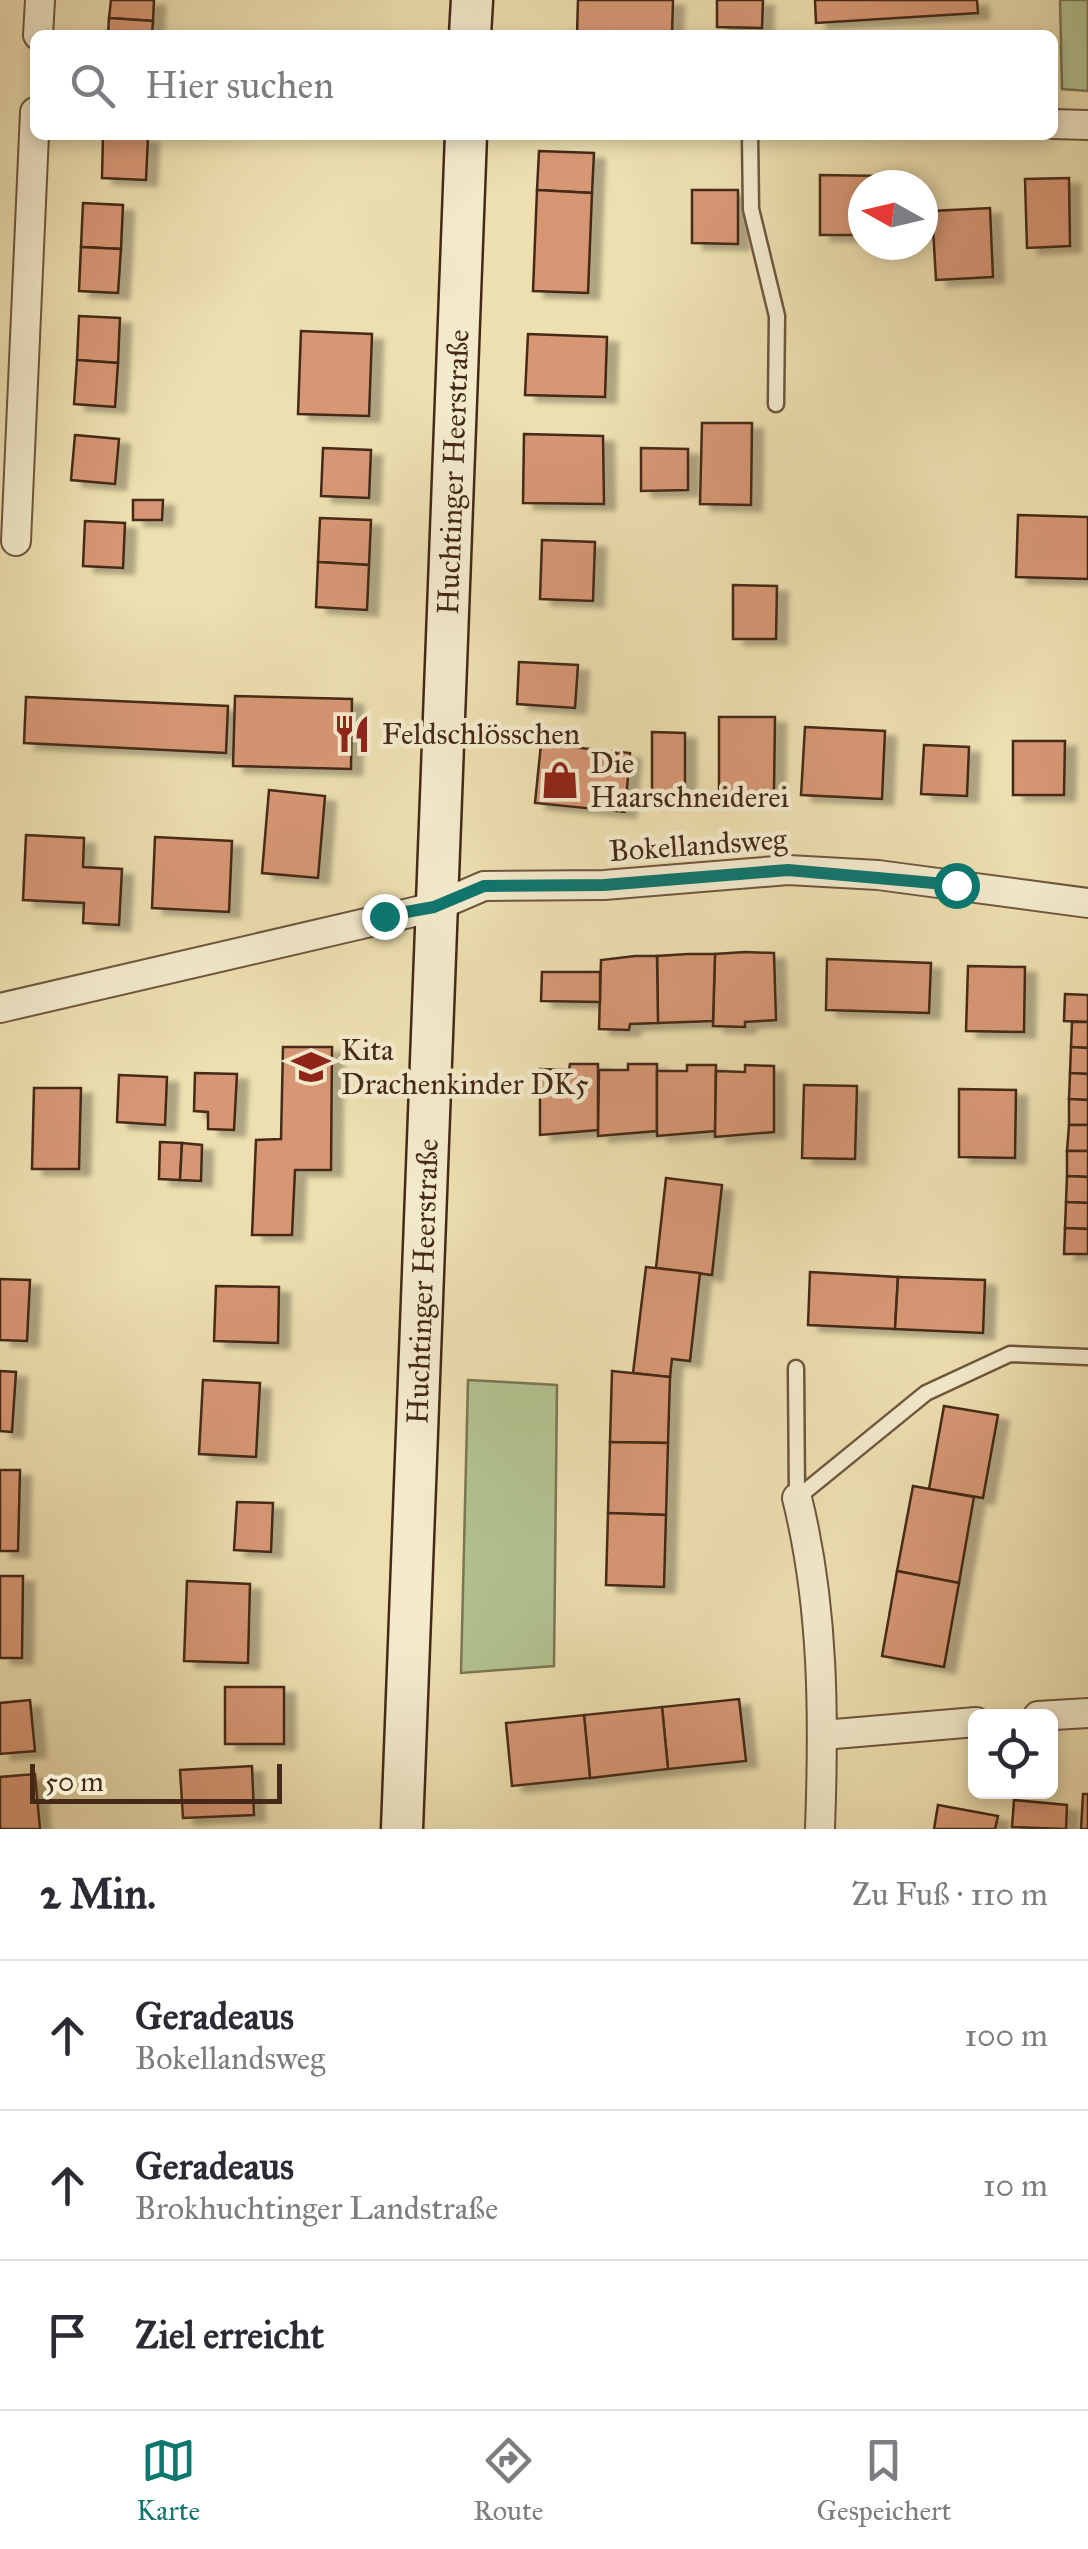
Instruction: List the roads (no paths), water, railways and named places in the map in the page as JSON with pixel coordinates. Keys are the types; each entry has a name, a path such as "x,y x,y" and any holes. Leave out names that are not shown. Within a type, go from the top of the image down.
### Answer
{"main road":[{"path":"470,30 472,0"},
{"name":"Huchtinger Heerstraße","path":"402,1829 466,140"}],"street":[{"path":"38,30 40,0"},
{"path":"1058,124 1088,124"},
{"path":"16,541 34,140"},
{"name":"Bokellandsweg","path":"0,1008 434,907 484,886 604,885 788,870 878,875 1088,903"},
{"path":"797,1498 813,1563 823,1735 820,1829"},
{"path":"1058,1715 1088,1713"},
{"path":"823,1735 968,1723"}],"lane":[{"path":"750,140 751,209 777,316 776,404"},
{"path":"797,1498 926,1393 1010,1354 1087,1357"},
{"path":"796,1368 797,1498"}],"place":[{"name":"Feldschlösschen","path":"352,734"},
{"name":"Die Haarschneiderei","path":"560,780"},
{"name":"Kita Drachenkinder DK5","path":"311,1067"}]}
